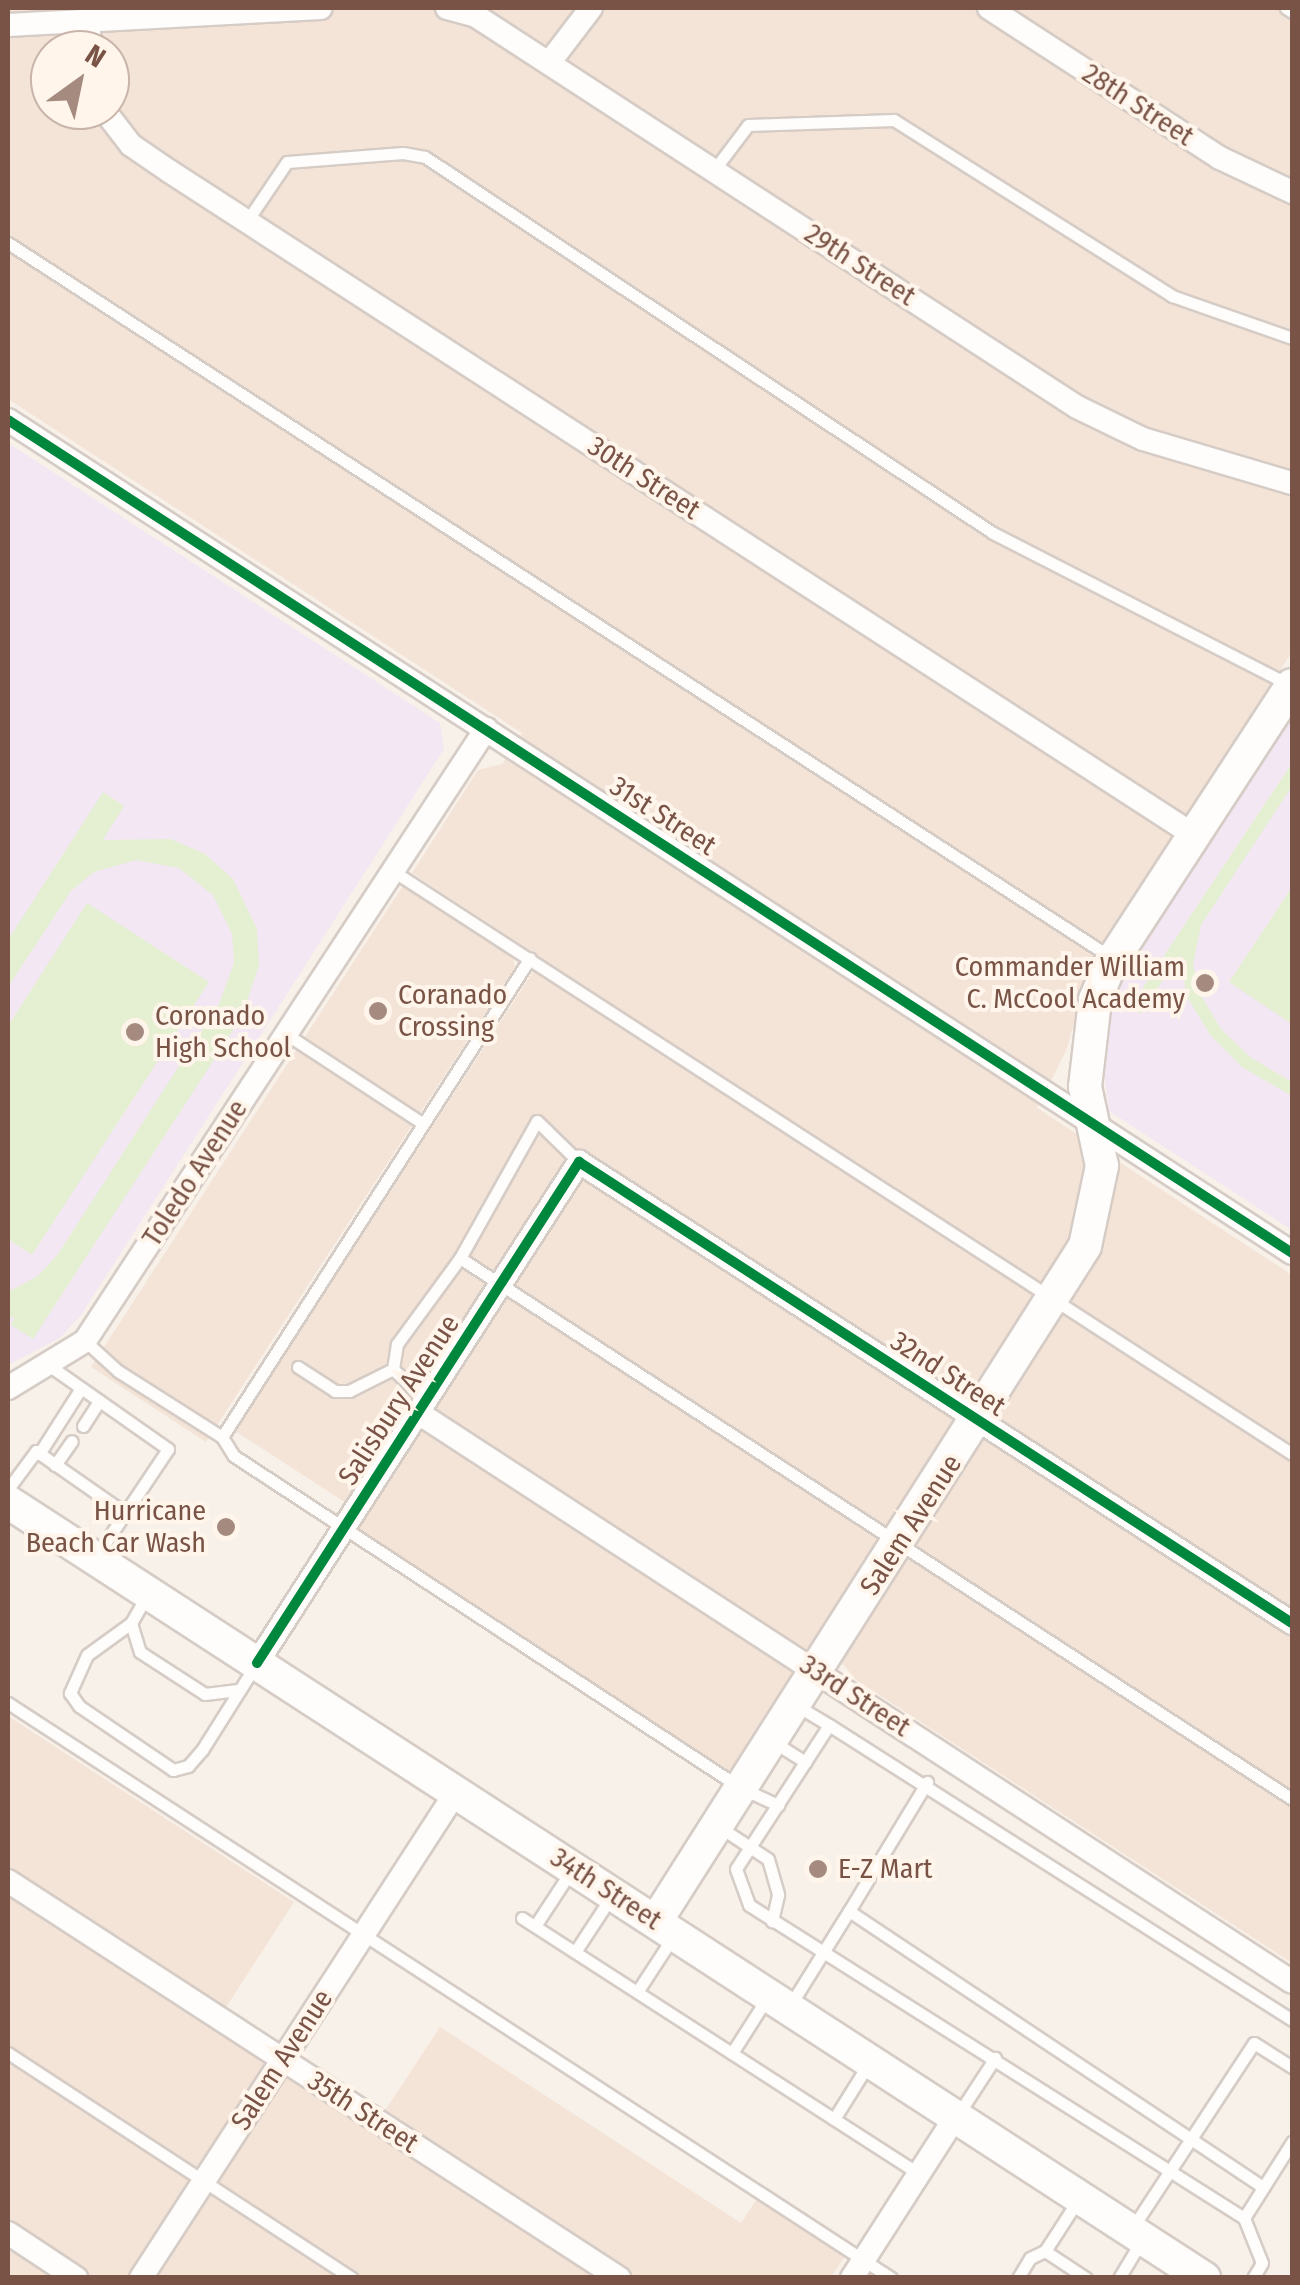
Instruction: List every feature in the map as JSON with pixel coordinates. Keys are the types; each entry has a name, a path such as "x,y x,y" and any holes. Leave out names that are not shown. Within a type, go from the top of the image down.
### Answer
{"street":[{"path":"8,25 321,8"},
{"name":"29th Street","path":"447,8 476,16 1104,422 1292,483"},
{"path":"549,63 590,8"},
{"name":"28th Street","path":"989,8 1220,158 1292,192"},
{"path":"88,23 89,30"},
{"name":"30th Street","path":"120,130 131,144 247,221 1194,834"},
{"name":"31st Street","path":"8,420 1292,1252"},
{"name":"Salem Avenue","path":"665,1928 717,1826 978,1421 1085,1246 1102,1166 1089,1119 1087,1046 1095,1000 1114,959 1292,685"},
{"name":"Toledo Avenue","path":"8,1388 85,1341 486,729"},
{"name":"Salisbury Avenue","path":"248,1677 579,1162"},
{"name":"32nd Street","path":"579,1162 1292,1623"},
{"name":"33rd Street","path":"421,1406 816,1671 1292,1982"},
{"name":"34th Street","path":"8,1502 148,1593 248,1677 456,1792 1137,2234 1190,2274"},
{"name":"Salem Avenue","path":"141,2278 456,1792"},
{"name":"35th Street","path":"8,1881 619,2278"},
{"path":"857,2268 956,2116"},
{"path":"8,2233 76,2278"}],"lane":[{"path":"1286,8 1292,12"},
{"path":"714,170 748,125 894,120 1172,296 1292,338"},
{"path":"247,221 287,162 403,152 425,158 992,533 1292,685"},
{"path":"8,243 1114,959"},
{"path":"392,871 1292,1454"},
{"path":"222,1437 530,958"},
{"path":"286,1034 422,1122"},
{"path":"421,1406 392,1369 397,1344 460,1258 537,1121 579,1162"},
{"path":"460,1258 498,1288 1292,1799"},
{"path":"85,1341 118,1371 222,1437 234,1456 742,1788 778,1805"},
{"path":"47,1364 168,1449 95,1558"},
{"path":"298,1367 335,1390 349,1391 392,1369"},
{"path":"8,1488 39,1454 81,1388"},
{"path":"83,1426 100,1401"},
{"path":"56,1464 72,1442"},
{"path":"39,1454 125,1513"},
{"path":"148,1593 131,1623 87,1655 70,1692 79,1706 173,1770 188,1766 202,1750 248,1677"},
{"path":"131,1623 140,1652 205,1694 248,1677"},
{"path":"8,1704 363,1934 857,2268 891,2278"},
{"path":"795,1704 926,1782 1292,2020"},
{"path":"829,1725 736,1869 749,1905 826,1949 1244,2218 1262,2263 1253,2278"},
{"path":"772,1741 805,1762"},
{"path":"732,2053 826,1949 926,1782"},
{"path":"717,1826 768,1859 778,1895 772,1921"},
{"path":"536,1926 573,1868"},
{"path":"575,1952 613,1894"},
{"path":"850,1911 1263,2187"},
{"path":"522,1918 919,2174"},
{"path":"638,1992 665,1928"},
{"path":"1119,2278 1137,2234 1254,2043 1292,2067"},
{"path":"8,2053 352,2278"},
{"path":"956,2116 995,2058"},
{"path":"834,2119 870,2061"},
{"path":"1244,2218 1292,2142"},
{"path":"1018,2278 1030,2258 1045,2251 1080,2197"},
{"path":"1045,2251 1086,2278"}],"shaded area":[{"path":"8,8 1292,8 1292,652 1106,939 1087,979 1066,1051 1037,1108 1292,1275 1292,1963 856,1680 843,1664 795,1677 734,1774 358,1530 366,1516 235,1431 542,958 412,873 478,770 502,764 522,733 8,399"},
{"name":"Coronado High School","path":"8,443 440,723 444,749 81,1315 60,1338 8,1365"},
{"name":"Commander William C. McCool Academy","path":"1292,712 1292,1230 1109,1111 1101,1054 1111,999 1126,968"},
{"path":"404,884 512,954 515,967 206,1442 91,1367"},
{"path":"8,1716 294,1902 212,2029 371,2132 440,2027 741,2223 757,2199 845,2256 831,2277 8,2277"}],"green space":[{"path":"1292,763 1292,786 1201,925 1193,964 1199,992 1221,1029 1250,1057 1292,1082 1292,1096 1242,1067 1211,1036 1187,997 1180,955 1140,1014 1130,1007"},
{"path":"103,792 124,806 103,840 171,839 205,854 233,879 257,929 259,966 241,1018 33,1339 11,1325 15,1317 8,1318 8,1292 38,1276 58,1254 219,1004 234,963 232,934 213,895 179,868 136,860 94,872 71,891 8,987 8,940"},
{"path":"1292,887 1292,1024 1229,982"},
{"path":"87,903 209,982 32,1255 8,1239 8,1026"}],"cycle path":[{"path":"8,420 1292,1253"},
{"path":"257,1663 579,1162 1292,1623"}],"place":[{"name":"Commander William C. McCool Academy","path":"1205,983"},
{"name":"Coranado Crossing","path":"378,1011"},
{"name":"Coronado High School","path":"135,1032"},
{"name":"Hurricane Beach Car Wash","path":"226,1527"},
{"name":"E-Z Mart","path":"818,1869"}]}
